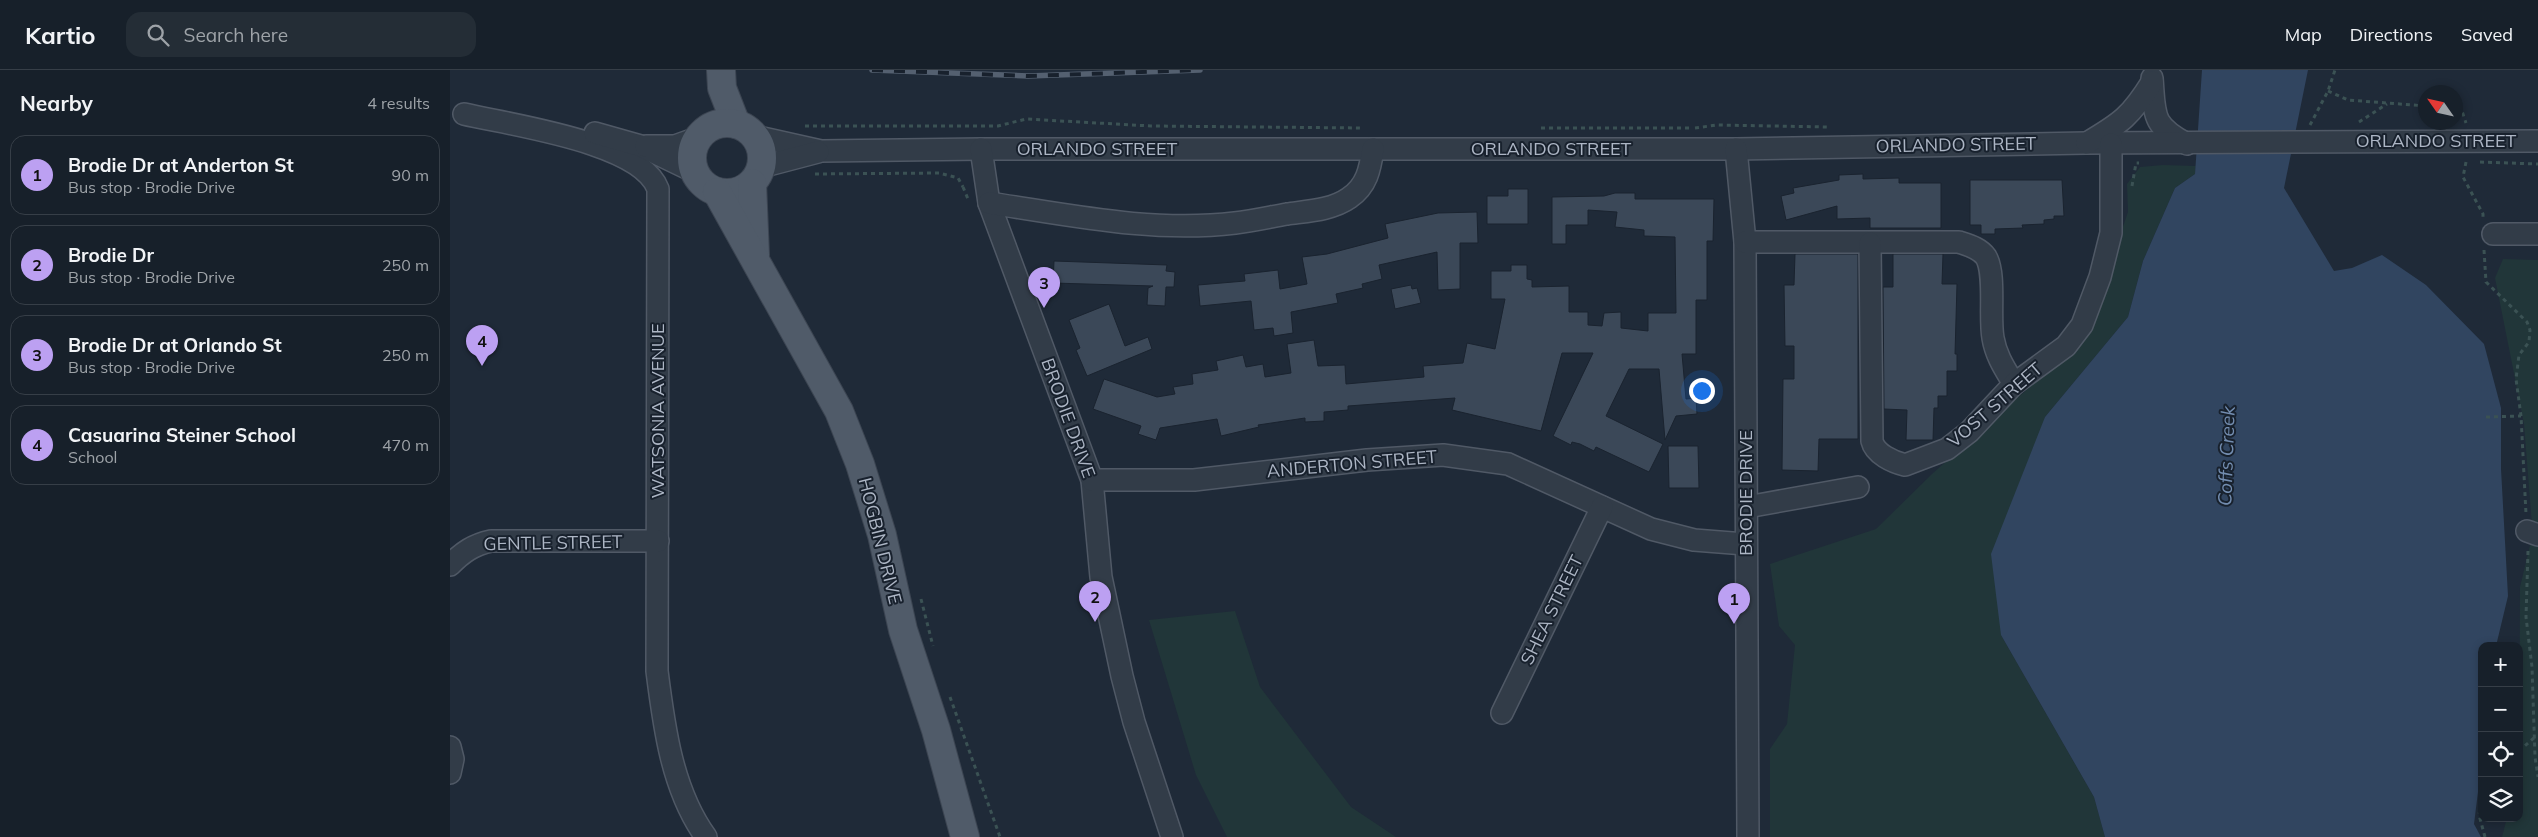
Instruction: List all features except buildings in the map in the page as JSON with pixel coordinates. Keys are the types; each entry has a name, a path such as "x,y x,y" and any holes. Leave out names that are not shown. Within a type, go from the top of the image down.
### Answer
{"main road":[{"path":"722,79 745,130 761,150 756,175 736,192 717,192 708,188 695,172 692,161 693,150 702,134 722,79"},
{"path":"702,134 725,123 745,130"},
{"name":"HOGBIN DRIVE","path":"755,261 756,175"},
{"name":"HOGBIN DRIVE","path":"717,192 839,411 860,464 882,535 903,630 936,730 965,837"}],"street":[{"path":"2086,144 2115,127 2134,110 2152,76"},
{"path":"2152,76 2154,110 2158,124 2168,134 2187,144"},
{"path":"457,113 562,124 641,146 695,172"},
{"name":"WATSONIA AVENUE","path":"457,113 590,143 641,167 655,182 658,190 657,671 664,729 678,780 698,826 706,837"},
{"name":"ORLANDO STREET","path":"745,130 821,151 1371,139 1736,149 2187,144 2303,136 2538,141"},
{"path":"641,146 675,146 702,134"},
{"path":"989,203 1103,220 1168,225 1234,223 1331,207 1349,198 1362,186 1366,179 1371,139"},
{"name":"VOST STREET","path":"1870,243 1874,447 1897,463 1906,465 1946,449 1969,432 2014,384 2066,346 2082,325 2091,307 2111,233 2111,144"},
{"name":"BRODIE DRIVE","path":"981,149 989,203 1092,480 1101,576 1122,676 1134,722 1172,837"},
{"name":"BRODIE DRIVE","path":"1736,149 1745,242 1748,837"},
{"name":"ORLANDO STREET","path":"756,175 821,151"},
{"path":"2487,233 2538,234"},
{"path":"1745,242 1959,242 1974,246 1986,257 1991,277 1992,336 1996,352 2014,384"},
{"name":"ANDERTON STREET","path":"1092,480 1194,480 1367,460 1443,455 1508,464 1651,529 1694,540 1746,544"},
{"path":"1747,508 1858,486"},
{"name":"SHEA STREET","path":"1502,713 1602,507"},
{"name":"GENTLE STREET","path":"454,556 475,545 491,541 658,541"},
{"path":"450,747 454,759 450,773"}],"path":[{"path":"2303,136 2328,91 2336,70"},
{"path":"2328,91 2348,100 2418,105"},
{"path":"2463,112 2466,117"},
{"path":"802,126 998,126 1026,119 1151,126 1355,127 1371,139"},
{"path":"1539,128 1831,126"},
{"path":"2458,161 2468,162 2463,177 2483,214 2487,233 2486,282 2526,322 2530,330 2529,342 2519,355 2516,379 2532,533 2526,617 2532,666 2535,757 2538,777"},
{"path":"2476,162 2538,164"},
{"path":"812,174 940,173 958,178 968,199"},
{"path":"963,187 968,185"},
{"path":"2486,417 2521,416"},
{"path":"2523,748 2535,737"},
{"path":"2481,822 2485,837"}],"green space":[{"path":"2163,165 2196,166 2195,174 2175,188 2143,261 2128,317 2045,417 2001,635 2094,797 2105,837 1770,837 1770,749 1787,724 1795,645 1779,626 1770,564 1876,529 1932,474 2085,338 2128,212 2127,184 2140,167"},
{"path":"2503,259 2538,260 2538,526 2532,525 2524,424 2495,278"},
{"path":"2532,537 2538,544 2538,837 2502,837 2506,822 2523,822 2523,642 2520,642 2520,587"},
{"path":"1235,611 1260,687 1351,807 1396,837 1227,837 1196,775 1149,620"}],"water":[{"name":"Coffs Creek","path":"2202,70 2308,70 2284,188 2334,271 2352,268 2382,255 2426,285 2484,344 2501,408 2501,469 2508,596 2497,642 2478,642 2478,792 2474,824 2481,837 2105,837 2094,797 2001,635 1991,554 2045,417 2128,317 2143,261 2175,188 2195,174"}],"railway":[{"path":"872,70 1028,76 1200,70"}],"place":[{"name":"Brodie Dr at Orlando St","path":"1044,308"},
{"name":"Casuarina Steiner School","path":"482,366"},
{"name":"Brodie Dr","path":"1095,622"},
{"name":"Brodie Dr at Anderton St","path":"1734,624"}]}
